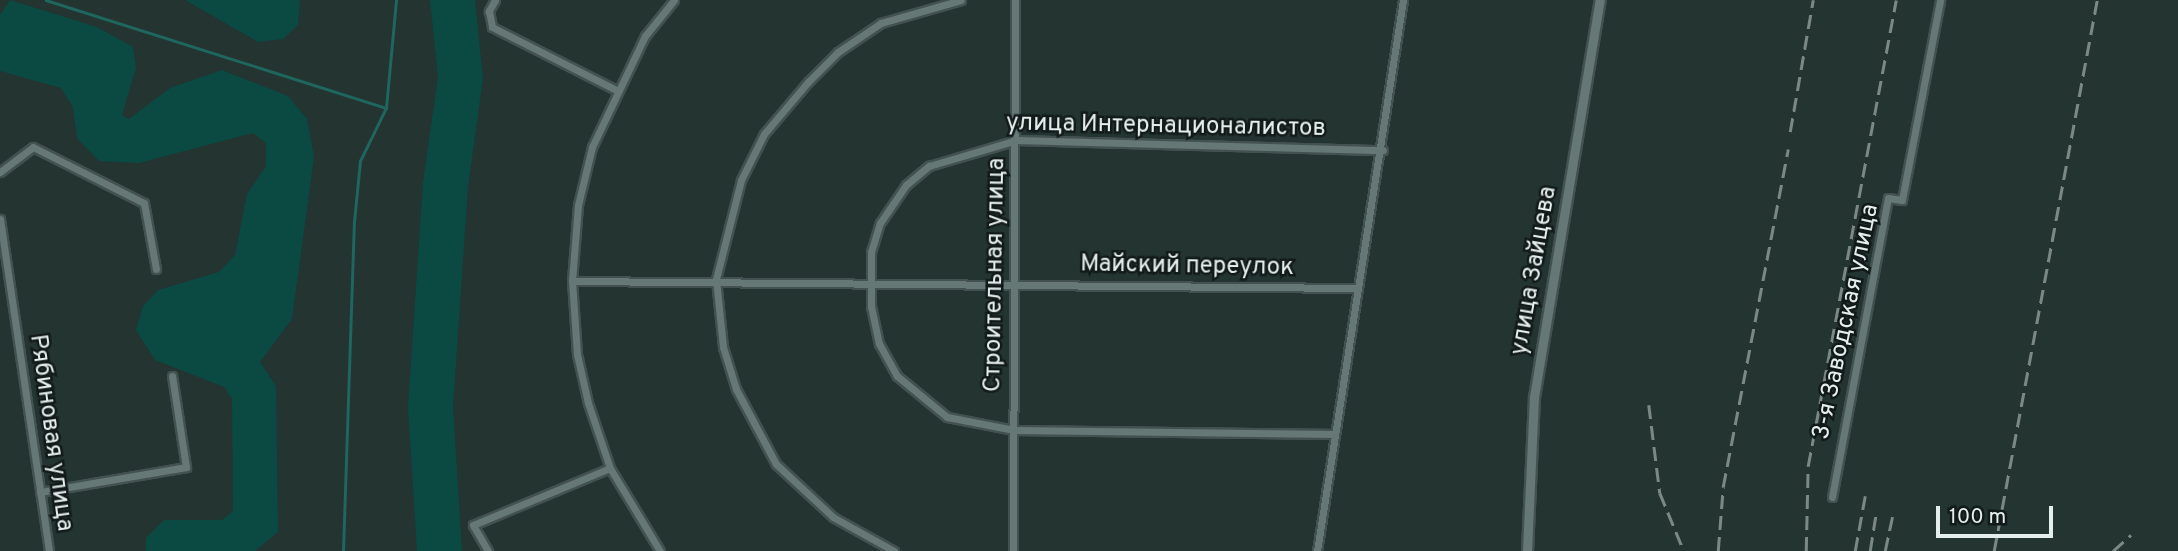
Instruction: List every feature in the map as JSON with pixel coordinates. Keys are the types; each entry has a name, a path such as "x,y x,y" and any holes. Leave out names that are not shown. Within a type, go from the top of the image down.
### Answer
{"street":[{"path":"495,0 489,11 492,27 616,90"},
{"path":"660,551 610,468 577,354 572,281 581,193 592,147 616,90 645,36 674,0"},
{"path":"894,551 833,517 776,464 736,389 723,347 716,279 741,180 764,134 808,82 838,51 881,23 961,0"},
{"name":"Строительная улица","path":"1013,551 1013,430 1018,284 1015,0"},
{"path":"1317,551 1356,288 1383,149 1403,0"},
{"name":"улица Зайцева","path":"1527,551 1534,397 1601,0"},
{"name":"3-я Заводская улица","path":"1832,497 1888,198 1902,200 1940,0"},
{"name":"улица Интернационалистов","path":"1335,434 1013,430 947,416 913,393 879,344 869,283 880,223 906,185 948,156 1017,139 1383,149"},
{"path":"0,172 33,147 144,203 156,268"},
{"name":"Рябиновая улица","path":"0,219 49,551"},
{"name":"Майский переулок","path":"572,281 716,279 1356,288"},
{"path":"40,492 186,467 172,376"},
{"path":"488,551 473,525 610,468"}],"shaded area":[{"path":"10,0 97,27 133,47 136,68 122,115 129,119 170,88 222,70 288,96 307,119 314,157 292,319 260,362 276,386 278,532 255,551 146,551 146,538 164,520 222,520 233,511 232,399 224,387 155,360 136,330 143,306 158,290 219,272 235,255 247,194 266,166 266,143 253,133 139,163 99,161 77,138 73,107 61,88 0,71 0,15"},
{"path":"185,0 300,0 298,25 283,39 258,42"},
{"path":"430,0 475,0 483,78 468,187 453,407 462,551 417,551 408,407 423,182 438,77"}],"waterway":[{"path":"46,0 386,108"},
{"path":"343,551 354,222 360,161 386,108 396,0"}],"railway":[{"path":"1790,132 1813,0"},
{"path":"1806,551 1808,466 1896,0"},
{"path":"1994,551 2097,0"},
{"path":"1718,551 1723,487 1788,149"},
{"path":"1649,405 1660,493 1684,551"},
{"path":"1855,551 1865,496"},
{"path":"1870,551 1876,513"},
{"path":"1885,551 1892,517"},
{"path":"2113,551 2131,535"}]}
